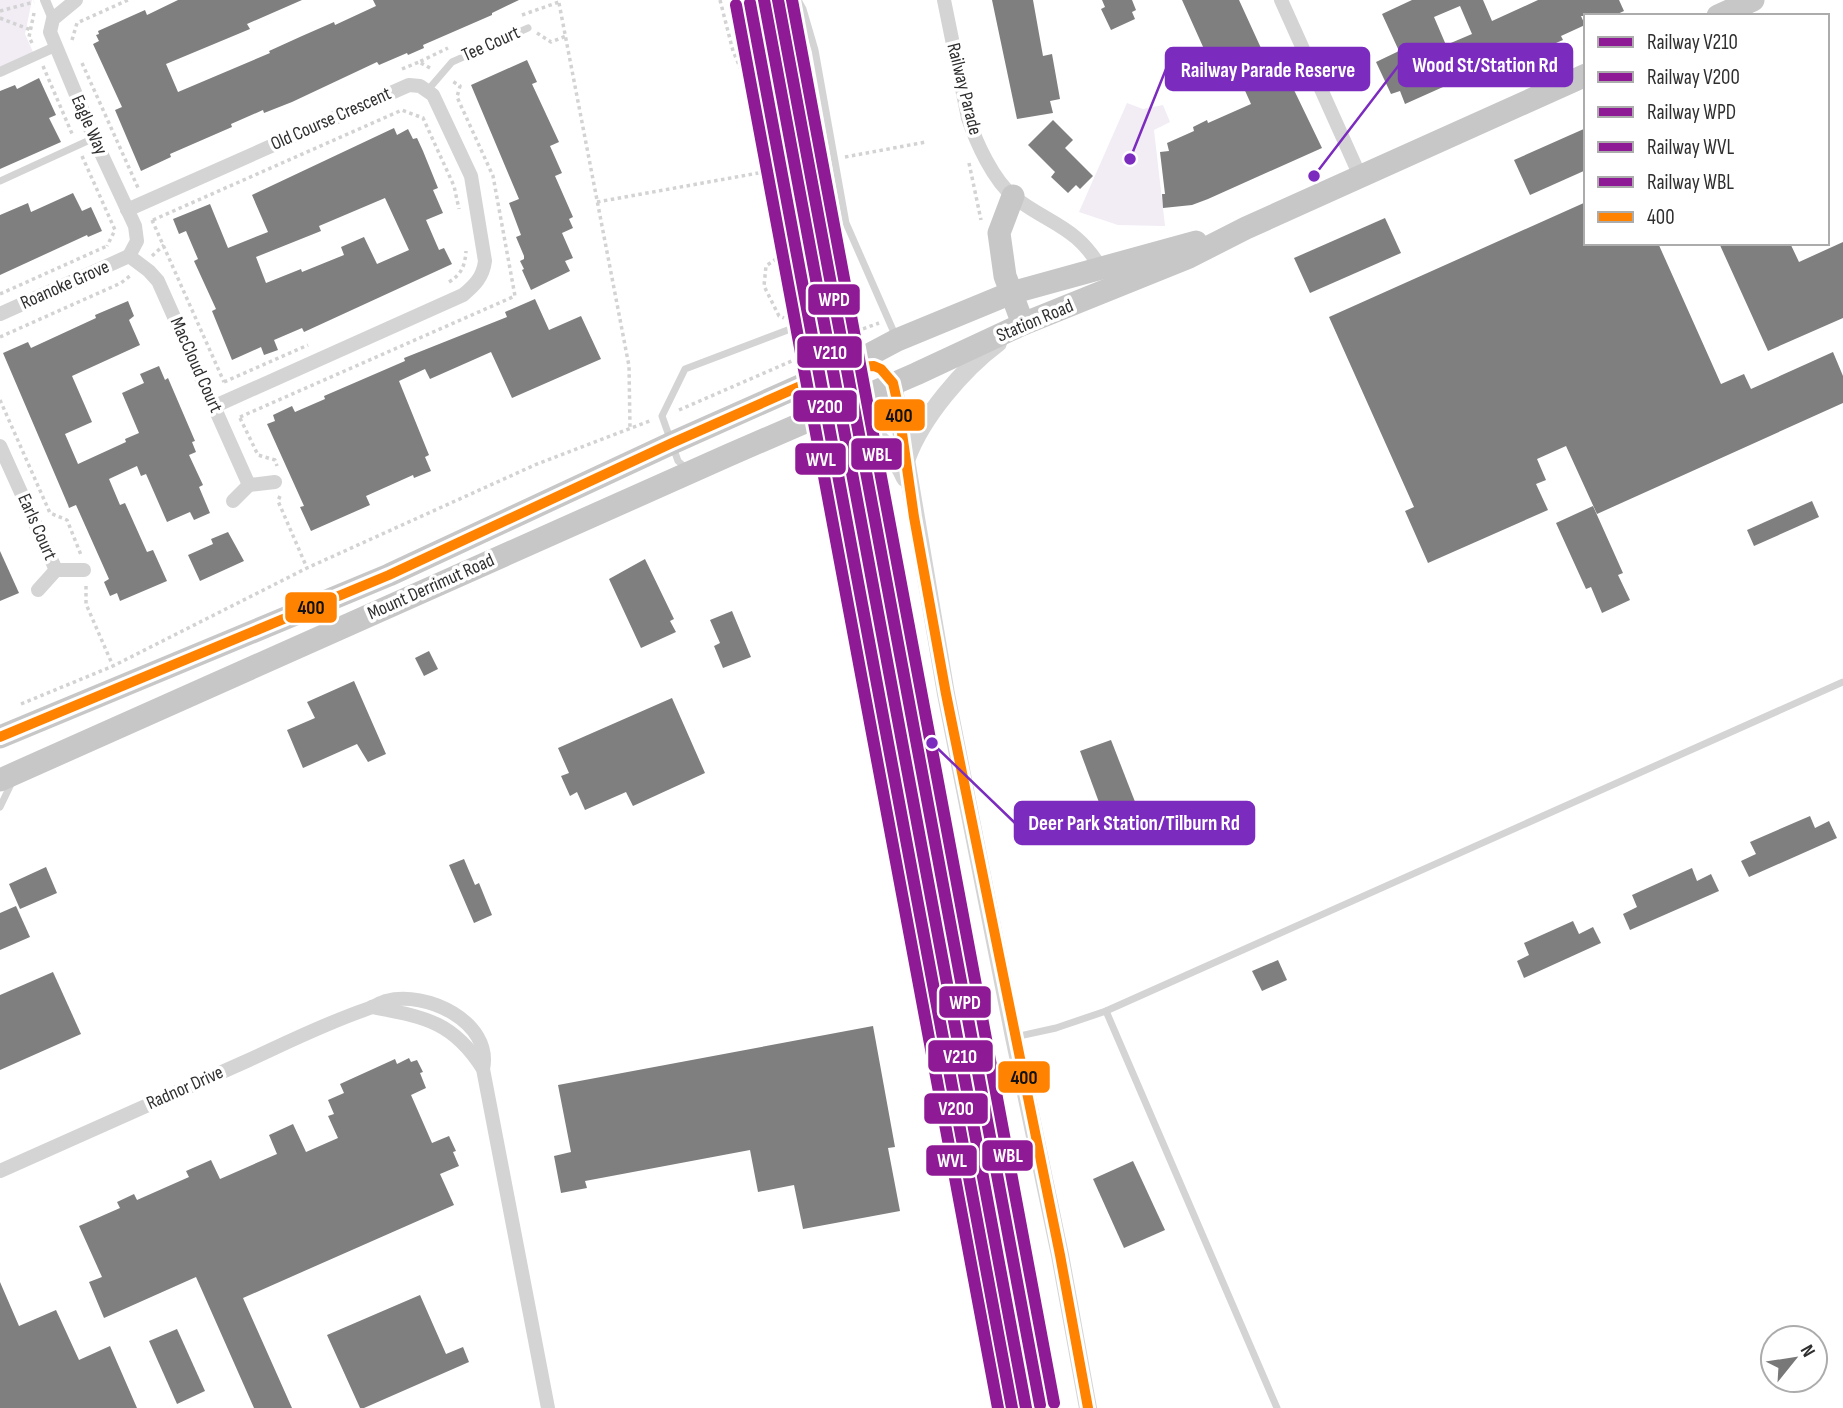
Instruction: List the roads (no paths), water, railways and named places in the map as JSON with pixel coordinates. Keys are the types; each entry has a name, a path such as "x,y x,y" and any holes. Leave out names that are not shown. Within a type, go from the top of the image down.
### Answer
{"main road":[{"path":"1722,14 1753,0"},
{"name":"Station Road","path":"824,413 1023,324 1189,257 1246,228 1584,76"},
{"path":"1013,196 999,233 1005,276 1023,324"},
{"name":"Station Road","path":"841,368 897,340 1011,293 1246,228"},
{"path":"893,383 892,366 897,340"},
{"path":"841,368 874,366 881,369 893,383"},
{"name":"Mount Derrimut Road","path":"0,737 389,575 672,443 841,368"},
{"name":"Mount Derrimut Road","path":"8,777 824,413"},
{"path":"553,499 565,527"}],"street":[{"path":"45,0 53,19 76,0"},
{"name":"Railway Parade","path":"944,0 968,118 987,162 1013,196 1076,236 1112,288"},
{"path":"1281,0 1360,176"},
{"name":"Eagle Way","path":"53,19 50,32 54,43 135,226 137,241 129,256"},
{"path":"0,72 54,43"},
{"name":"Old Course Crescent","path":"128,210 409,85 420,86 427,91"},
{"path":"215,406 463,295 483,273 485,261 471,176 442,112 427,91"},
{"name":"MacCloud Court","path":"129,256 158,281 249,485"},
{"name":"Roanoke Grove","path":"0,314 129,256"},
{"path":"907,458 923,427 962,376 978,358 1023,324"},
{"path":"893,383 946,694 1060,1255 1088,1408"},
{"path":"824,413 863,426 874,433 890,449 912,494"},
{"name":"Earls Court","path":"0,446 56,570"},
{"path":"233,502 249,485 279,483"},
{"name":"Earls Court","path":"38,590 56,570 84,569"},
{"name":"Radnor Drive","path":"0,1171 330,1023 387,1001 415,999 440,1006 463,1020 480,1040 486,1057 483,1069 548,1408"}],"lane":[{"path":"729,455 686,469 678,461 662,416 685,369 793,328 801,297 749,8 753,0"},
{"path":"798,0 815,50 846,223 897,340"},
{"name":"Tee Court","path":"427,91 452,62 528,28"},
{"path":"0,181 94,138"},
{"path":"1014,1037 1056,1028 1106,1011 1843,682"},
{"path":"0,807 8,777"},
{"path":"1106,1011 1277,1408"}],"rail line":[{"name":"V210","path":"764,0 1026,1408"},
{"name":"WPD","path":"778,0 1040,1405"},
{"name":"WBL","path":"792,0 1054,1403"},
{"name":"V200","path":"750,3 1012,1408"},
{"name":"WVL","path":"736,5 998,1408"}],"place":[{"name":"Railway Parade Reserve","path":"1130,159"},
{"name":"Wood St/Station Rd","path":"1314,176"},
{"name":"Deer Park Station/Tilburn Rd","path":"932,743"}]}
